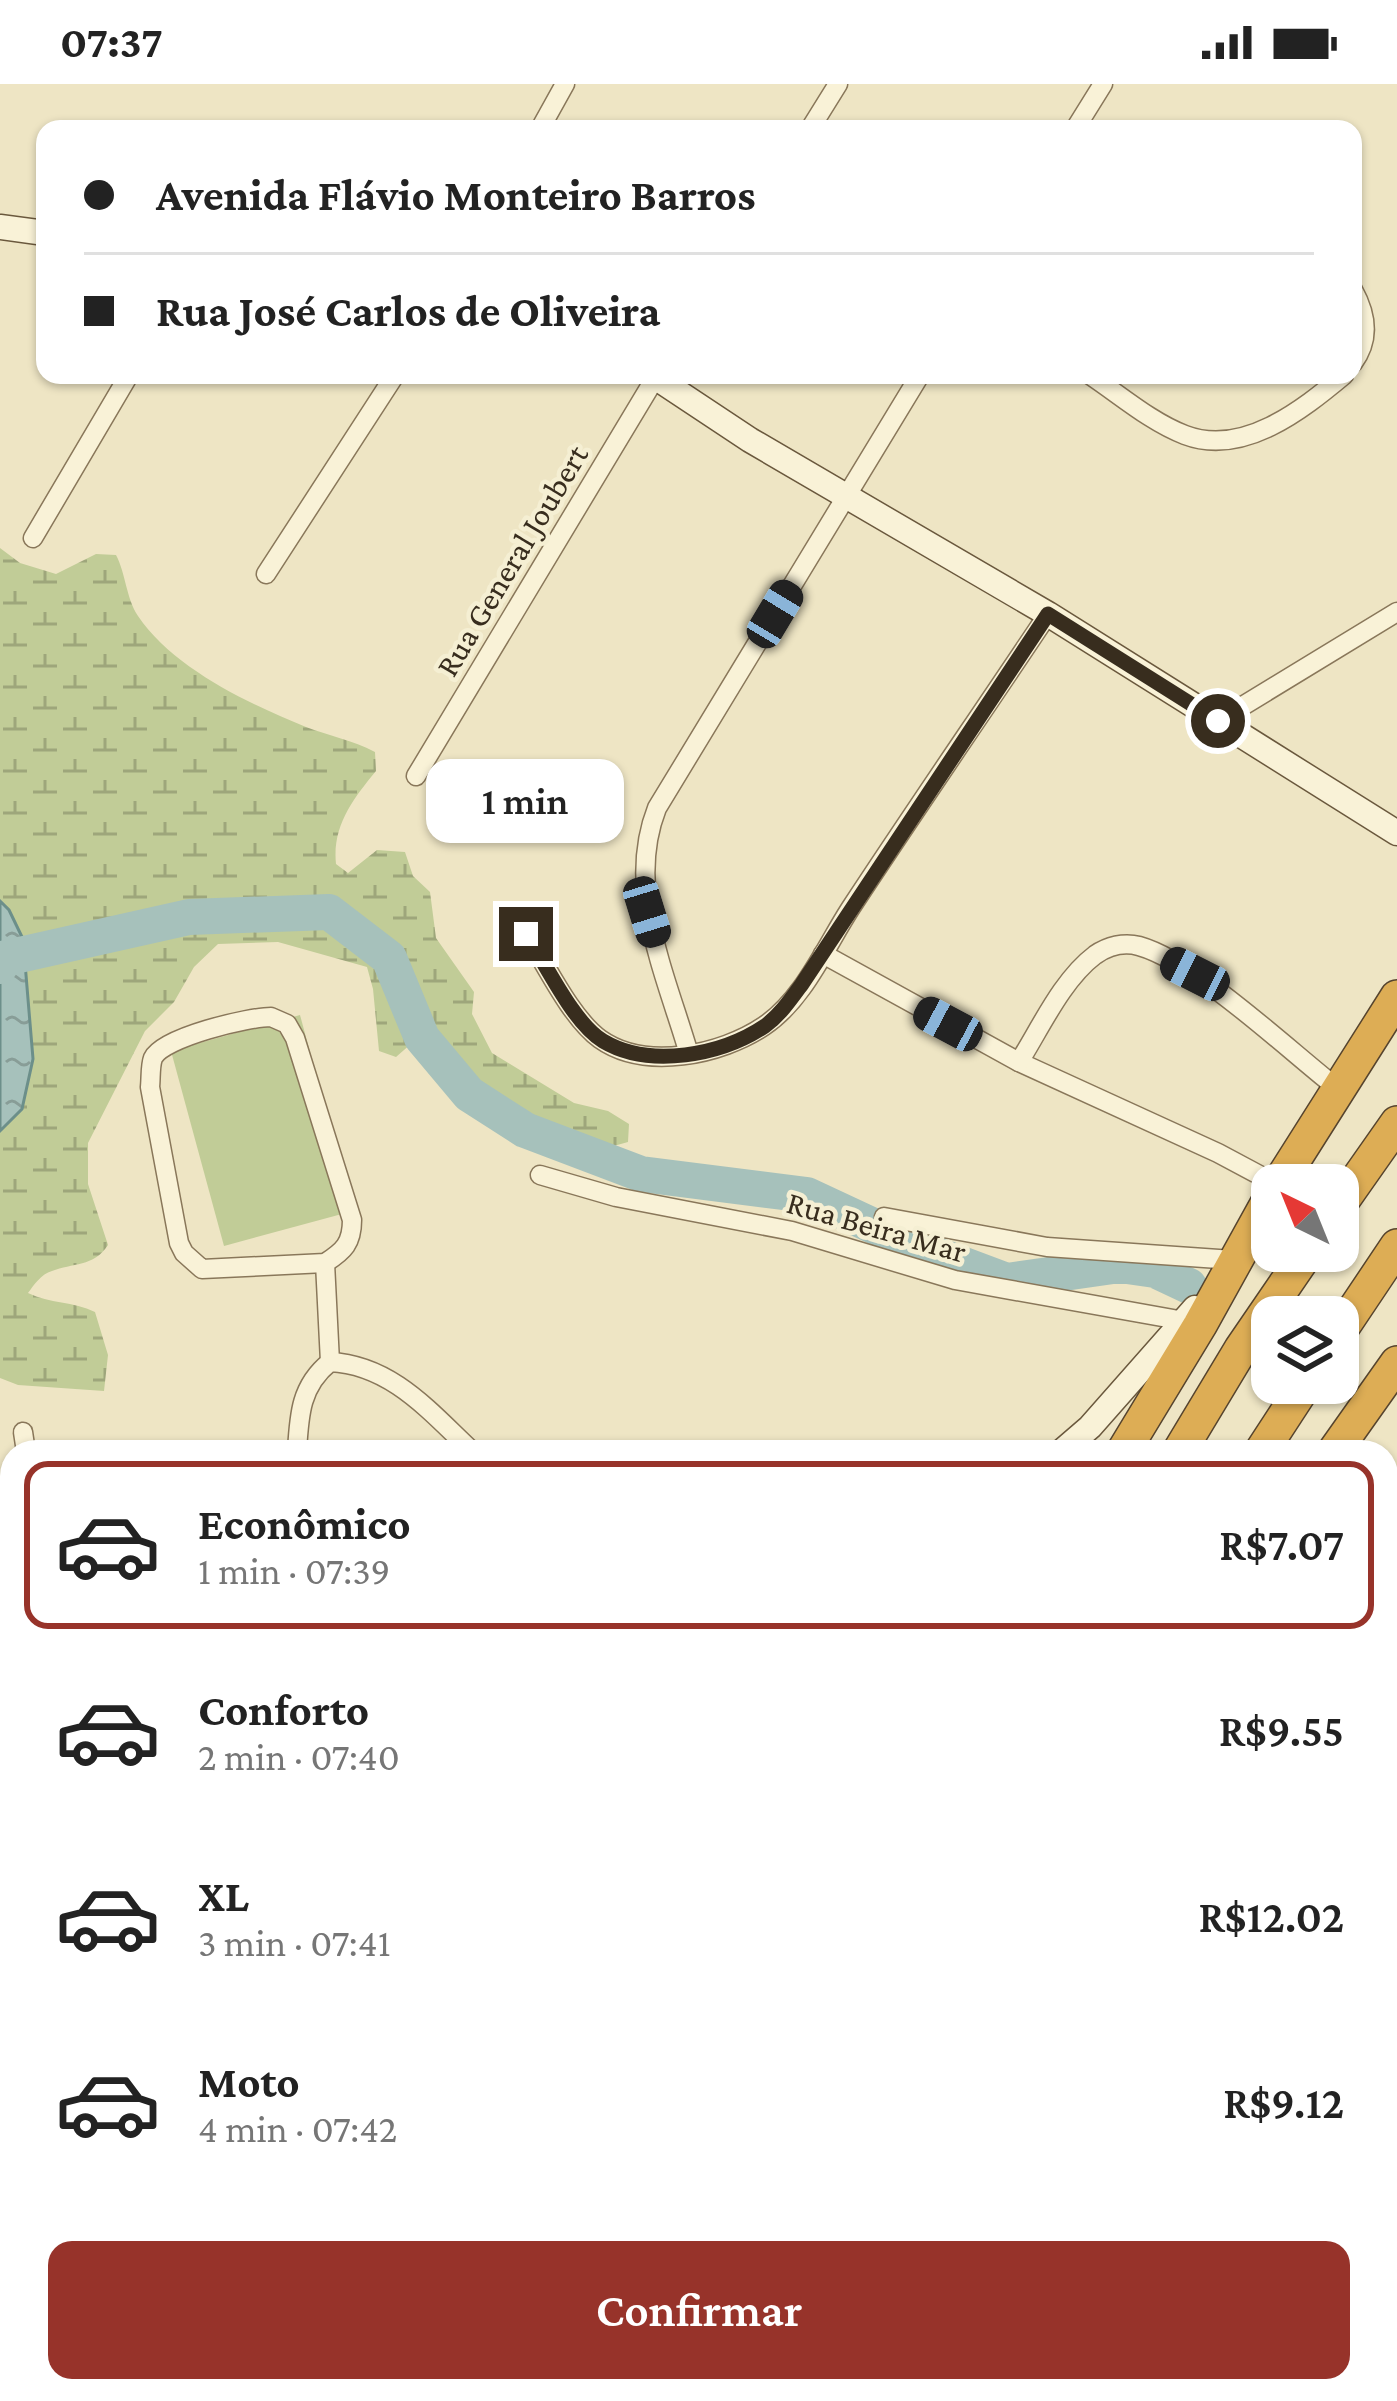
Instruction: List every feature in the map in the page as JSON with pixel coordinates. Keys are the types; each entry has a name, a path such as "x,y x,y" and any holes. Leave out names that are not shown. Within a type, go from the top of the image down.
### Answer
{"highway":[{"path":"1291,1164 1397,998"},
{"path":"1359,1177 1397,1123"},
{"path":"1130,1440 1251,1229"},
{"path":"1359,1303 1397,1246"},
{"path":"1186,1440 1294,1272"},
{"path":"1342,1440 1397,1363"},
{"path":"1269,1440 1292,1404"}],"street":[{"path":"545,120 566,84"},
{"path":"816,120 838,84"},
{"path":"1081,120 1103,84"},
{"path":"0,227 36,232"},
{"path":"1362,315 1367,329 1362,351"},
{"path":"33,538 125,384"},
{"path":"266,574 389,384"},
{"name":"Rua General Joubert","path":"416,776 650,384"},
{"path":"668,384 1397,832"},
{"path":"689,1054 647,912 645,838 657,808 914,384"},
{"path":"1103,384 1169,428 1192,438 1232,440 1276,424 1332,384"},
{"path":"1218,721 1397,612"},
{"path":"526,934 585,1024 602,1040 658,1057 731,1043 766,1025 824,954 1048,614"},
{"path":"1019,1062 1072,978 1096,955 1119,944 1140,946 1195,974 1337,1088"},
{"path":"824,954 1019,1062 1251,1171"},
{"path":"271,1017 287,1024 352,1220 348,1244 325,1263 202,1269 184,1253 150,1087 152,1063 160,1050 236,1020 271,1017"},
{"name":"Rua Beira Mar","path":"541,1174 616,1197 792,1231 973,1285 1210,1296"},
{"path":"884,1217 1047,1247 1210,1296 1075,1440"},
{"path":"325,1263 330,1362"},
{"path":"298,1440 300,1405 314,1374 330,1362 356,1363 386,1375 459,1440"}],"green space":[{"path":"0,548 20,563 56,574 96,554 116,555 138,616 192,668 261,707 375,752 376,771 341,825 336,864 348,873 377,850 405,852 413,876 430,892 436,938 474,992 472,1014 492,1053 574,1103 608,1111 629,1124 628,1142 603,1149 527,1114 479,1085 440,1047 421,1018 403,972 399,1000 412,1043 396,1057 379,1051 367,967 278,942 218,944 194,967 174,1002 145,1031 88,1143 88,1184 108,1245 89,1261 44,1275 28,1293 95,1312 108,1355 104,1391 18,1385 0,1378 0,1131 22,1109 28,999 21,943 0,901"},
{"path":"300,1015 353,1211 224,1246 171,1051"}],"water":[{"path":"0,901 23,939 33,1059 22,1109 0,1131"}],"waterway":[{"path":"0,966 6,958 189,917 329,912 389,958 422,1038 469,1094 525,1130 641,1174 807,1195 927,1251 1007,1281 1120,1265 1155,1270 1189,1286"}],"route":[{"path":"526,934 585,1024 602,1040 658,1057 731,1043 766,1025 802,984 1048,614 1218,721"}]}
